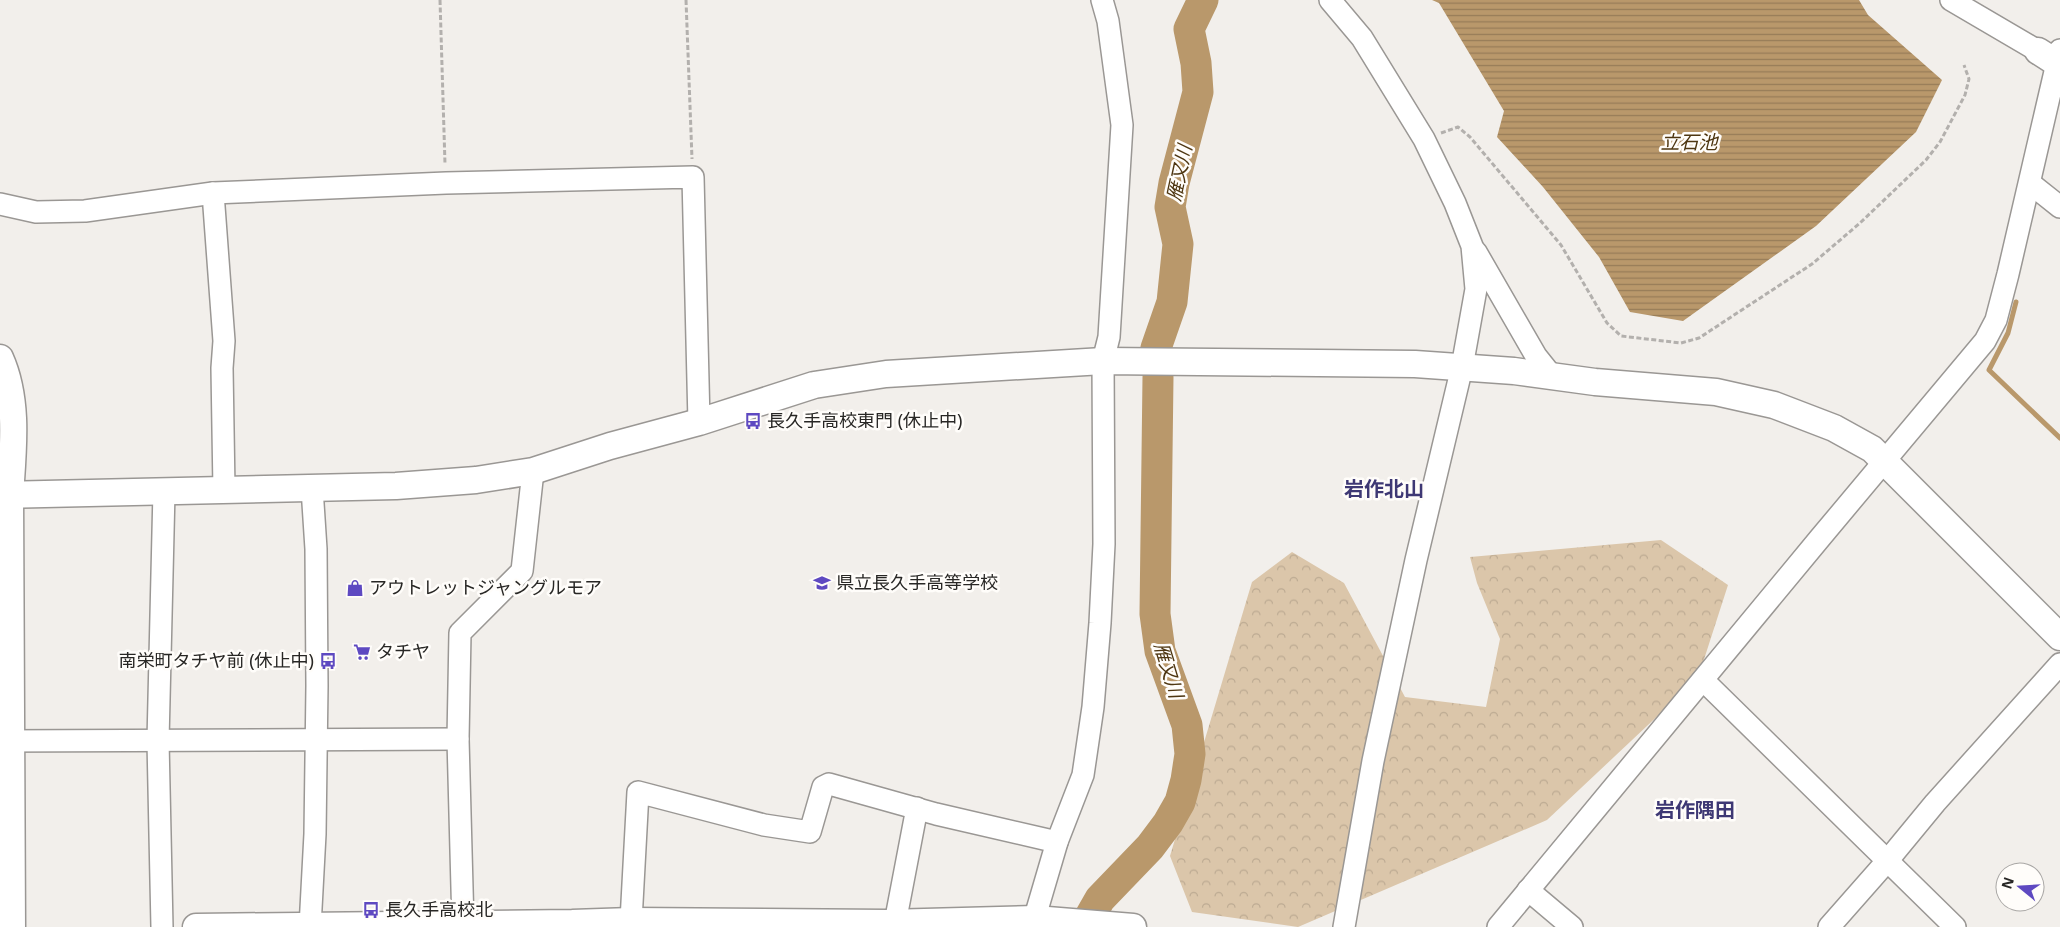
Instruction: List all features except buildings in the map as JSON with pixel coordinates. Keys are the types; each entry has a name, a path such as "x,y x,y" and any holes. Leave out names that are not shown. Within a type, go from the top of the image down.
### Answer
{"street":[{"path":"1034,923 1058,842 1083,775 1094,707 1104,544 1103,361 1108,337 1122,125 1108,21 1102,0"},
{"path":"1330,0 1362,38 1424,139 1455,203 1472,246 1536,356 1552,376"},
{"path":"1498,927 1985,341 1996,320 2031,184 2054,57 1951,0"},
{"path":"0,204 36,212 84,211 213,193 446,183 693,177 699,422"},
{"path":"2031,184 2060,206"},
{"path":"213,193 224,341 222,368 224,490"},
{"path":"1344,927 1375,752 1416,560 1462,367 1476,290 1472,246"},
{"path":"0,358 8,375 14,438 5,495 6,741 12,927"},
{"path":"5,495 396,486 476,480 532,471 610,446 699,422 814,385 886,374 1103,361 1306,362 1462,367 1514,371 1595,382 1716,392 1774,405 1834,428 1872,449 1885,461 2060,637"},
{"path":"463,925 458,739 460,633 522,571 532,471"},
{"path":"310,926 315,834 316,741 316,549 312,488"},
{"path":"162,927 158,741 164,491"},
{"path":"1828,927 2060,664"},
{"path":"1703,680 1955,927"},
{"path":"6,741 458,739"},
{"path":"631,921 638,792 764,825 810,832 823,787 829,784 917,808 1058,842"},
{"path":"895,923 917,808"},
{"path":"1528,890 1572,927"},
{"path":"196,927 463,925 631,921 895,923 1034,923 1067,921 1133,927"}],"path":[{"path":"440,0 446,183"},
{"path":"686,0 693,177"},
{"path":"1424,139 1458,128 1470,137 1562,245 1608,323 1621,336 1680,343 1698,338 1812,264 1860,223 1926,160 1940,142 1965,95 1969,79 1964,65"}],"green space":[{"path":"1661,540 1728,585 1698,678 1547,820 1298,927 1192,912 1170,856 1252,582 1292,552 1344,583 1405,697 1486,707 1500,639 1477,583 1470,557"}],"water":[{"name":"立石池","path":"1432,0 1859,0 1868,15 1942,80 1916,132 1816,226 1683,321 1630,312 1599,257 1543,187 1497,137 1504,111 1439,3"}],"waterway":[{"name":"雁又川","path":"1156,348 1172,302 1178,244 1170,207 1174,183 1198,92 1196,63 1189,29 1203,0"},
{"path":"2016,302 2008,333 1989,370 2060,438"},
{"name":"雁又川","path":"1084,927 1100,899 1150,847 1168,823 1180,802 1190,754 1187,725 1160,651 1155,614 1158,377"}],"place":[{"name":"長久手高校東門 (休止中)","path":"753,421"},
{"name":"県立長久手高等学校","path":"822,583"},
{"name":"アウトレットジャングルモア","path":"355,588"},
{"name":"タチヤ","path":"362,652"},
{"name":"南栄町タチヤ前 (休止中)","path":"328,661"},
{"name":"長久手高校北","path":"371,910"}],"district":[{"name":"岩作北山","path":"1384,489"},
{"name":"岩作隅田","path":"1695,810"}]}
